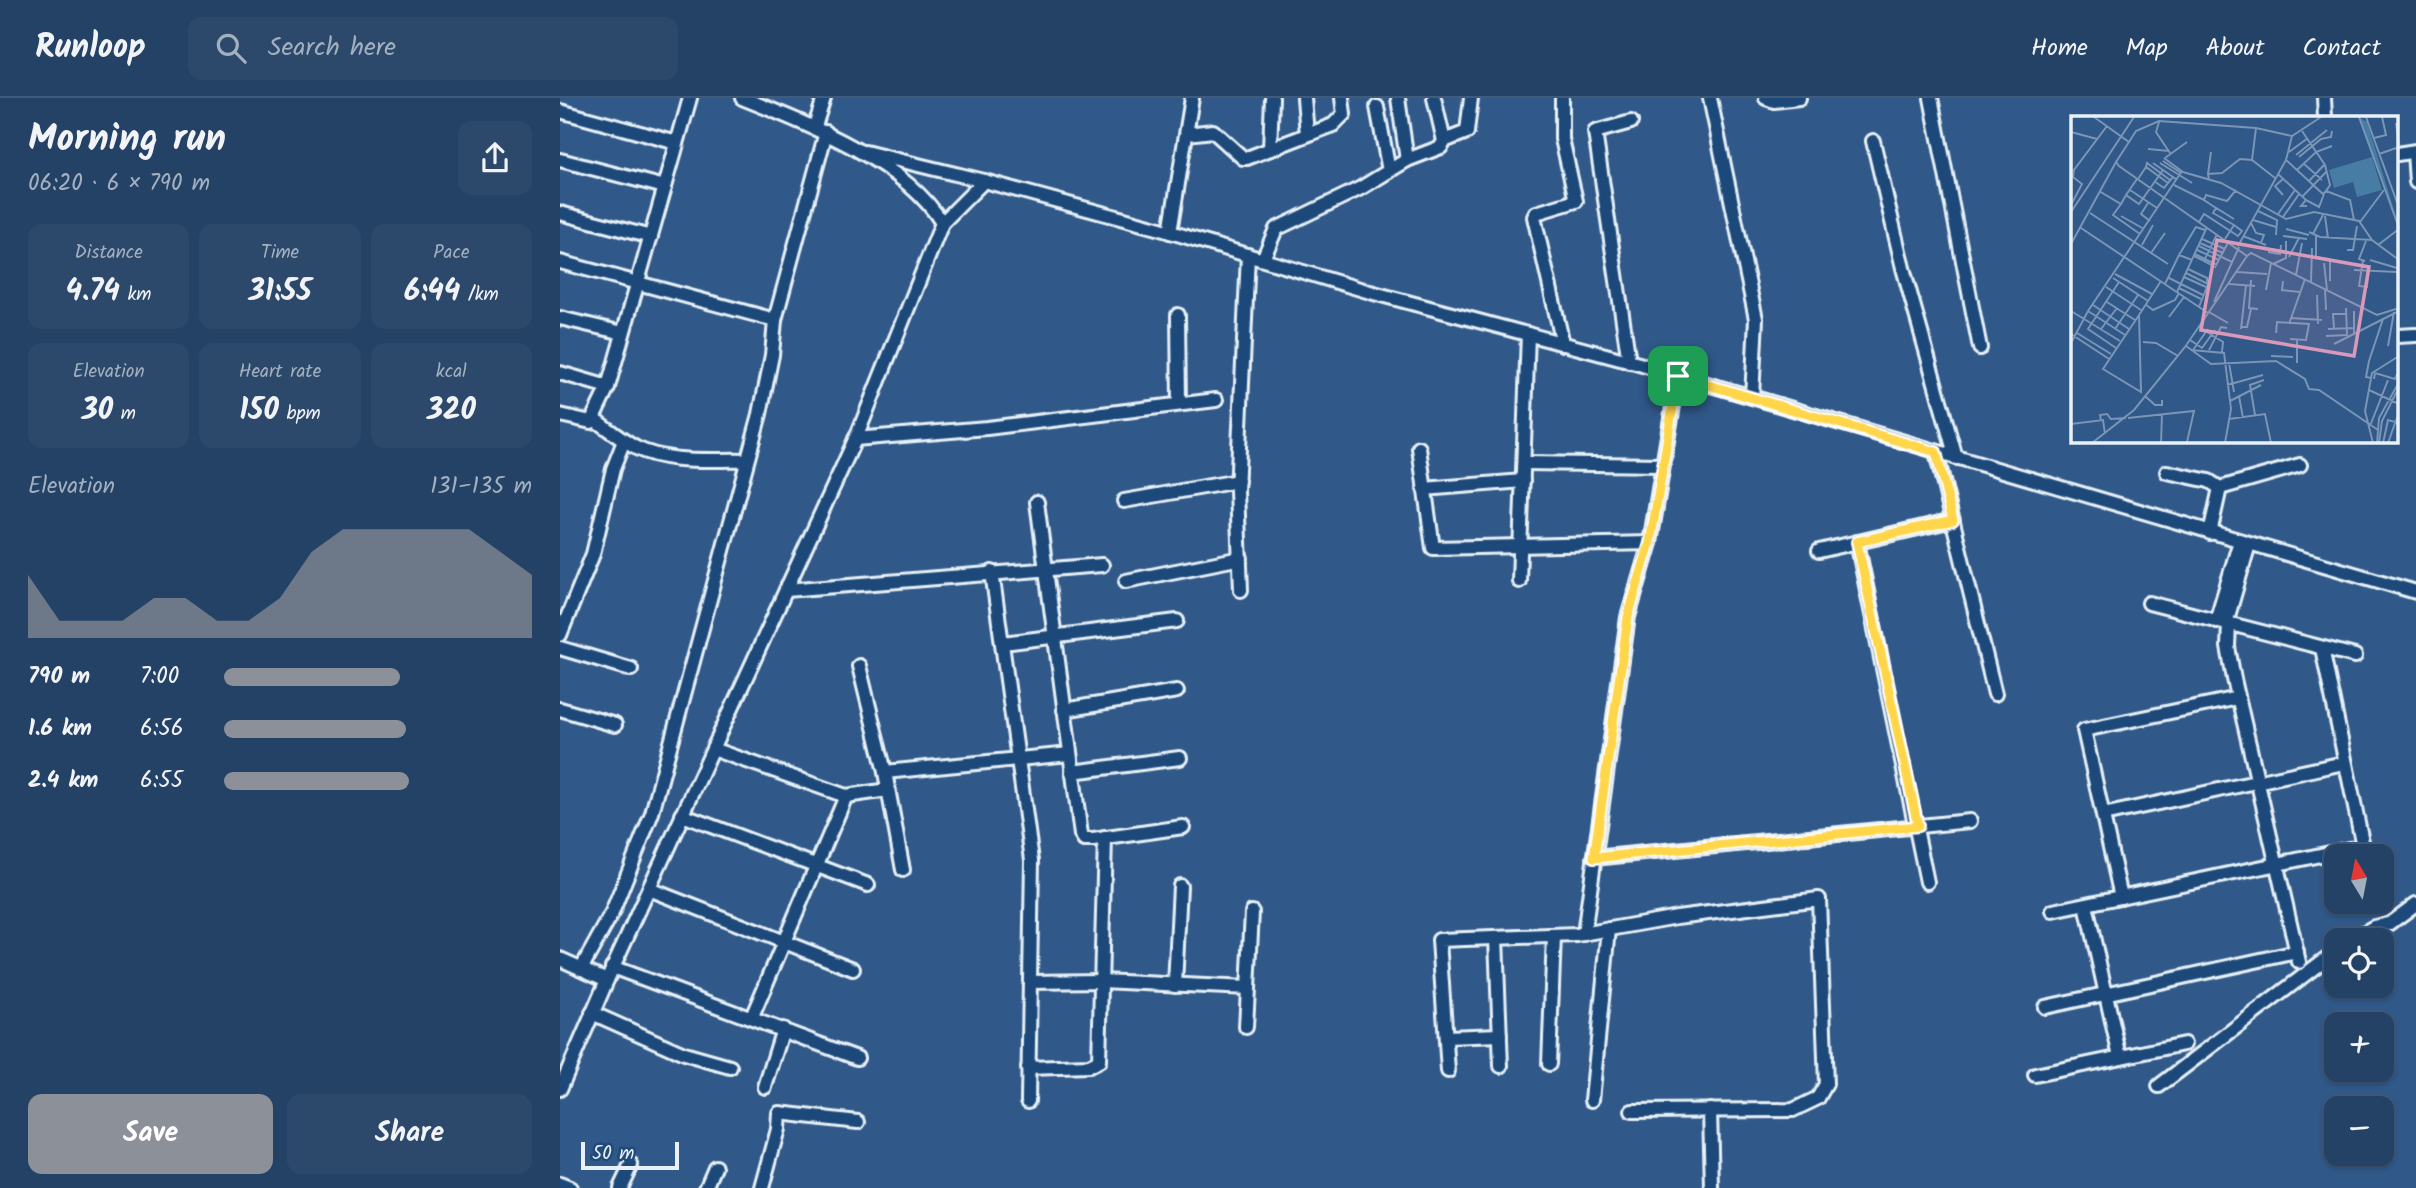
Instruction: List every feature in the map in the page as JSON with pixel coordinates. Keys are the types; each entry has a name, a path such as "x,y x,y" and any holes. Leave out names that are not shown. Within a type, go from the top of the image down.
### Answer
{"street":[{"path":"560,415 587,423 594,419 608,387 690,98"},
{"path":"742,98 820,129 856,150 899,178 935,211 942,223"},
{"path":"582,969 612,913 652,813 767,381 775,320 820,129 824,98"},
{"path":"1170,232 1192,98"},
{"path":"1270,149 1272,98"},
{"path":"1304,98 1307,134"},
{"path":"1187,134 1213,131 1243,158 1333,125 1344,114 1342,98"},
{"path":"1398,98 1407,160"},
{"path":"1263,259 1276,229 1407,160 1441,147 1444,141 1434,98"},
{"path":"1444,141 1467,132 1471,98"},
{"path":"1562,98 1562,139 1576,201 1536,213 1534,217 1563,344"},
{"path":"1710,98 1756,318 1752,397"},
{"path":"1766,98 1774,101 1799,98"},
{"path":"1931,98 1980,348"},
{"path":"2324,98 2325,116"},
{"path":"1377,107 1389,171"},
{"path":"560,111 677,144"},
{"path":"1629,362 1595,132 1631,121"},
{"path":"1873,141 1903,268 1956,458"},
{"path":"856,150 984,181 1170,232 1370,292 1629,362 2416,592"},
{"path":"2415,151 2416,182"},
{"path":"560,160 665,187"},
{"path":"560,1089 592,1013 855,439 942,223 984,181"},
{"path":"560,213 651,237"},
{"path":"1241,590 1238,481 1248,255"},
{"path":"560,262 775,320"},
{"path":"1178,315 1179,404"},
{"path":"560,318 623,333"},
{"path":"1519,580 1528,334"},
{"path":"560,373 608,387"},
{"path":"1584,934 1628,617 1650,543 1678,376"},
{"path":"855,439 987,428 1216,400"},
{"path":"594,419 637,449 667,457 746,460"},
{"path":"560,635 593,554 613,469 624,441"},
{"path":"1419,448 1433,548 1650,543"},
{"path":"1936,452 1995,694"},
{"path":"1524,463 1663,465"},
{"path":"2167,472 2209,481 2220,488 2300,465"},
{"path":"1124,501 1238,481"},
{"path":"1424,489 1523,481"},
{"path":"2210,533 2220,488"},
{"path":"1037,502 1081,835 1084,840 1183,827"},
{"path":"1819,551 1953,520"},
{"path":"1857,542 1918,826 1927,882"},
{"path":"2045,1007 2298,957 2238,698 2224,623 2244,543"},
{"path":"1126,581 1241,558"},
{"path":"786,590 1102,565"},
{"path":"992,572 1032,860 1028,1101"},
{"path":"2149,603 2355,656"},
{"path":"1003,643 1177,621"},
{"path":"560,648 631,669"},
{"path":"2322,648 2362,844"},
{"path":"859,666 885,772 904,870"},
{"path":"1064,710 1177,691"},
{"path":"2122,897 2084,730 2238,698"},
{"path":"560,709 615,725"},
{"path":"713,749 846,796 888,789"},
{"path":"885,772 1020,761 1070,754"},
{"path":"1072,772 1180,758"},
{"path":"2103,815 2344,763"},
{"path":"752,1017 846,796"},
{"path":"682,815 868,885"},
{"path":"1594,858 1970,821"},
{"path":"1028,1068 1089,1066 1098,1061 1105,838"},
{"path":"2053,911 2324,858"},
{"path":"1175,985 1180,886"},
{"path":"649,889 853,969"},
{"path":"1448,1072 1439,940 1584,934 1819,899 1826,1084 1818,1098 1793,1110 1632,1111"},
{"path":"2372,928 2389,924 2416,904"},
{"path":"2086,905 2120,1057"},
{"path":"1246,1027 1252,912"},
{"path":"1592,1100 1609,929"},
{"path":"1549,1064 1554,936"},
{"path":"1496,938 1502,1066"},
{"path":"560,959 582,969 610,974 752,1017 857,1058"},
{"path":"2160,1086 2324,960"},
{"path":"1030,982 1101,981 1248,988"},
{"path":"592,1013 684,1054 730,1067"},
{"path":"765,1087 783,1028"},
{"path":"1446,1037 1500,1035"},
{"path":"2035,1075 2184,1044"},
{"path":"1710,1110 1712,1188"},
{"path":"762,1188 778,1129 779,1112 858,1122"},
{"path":"620,1188 631,1165"},
{"path":"706,1188 715,1167"},
{"path":"560,1184 570,1188"}],"route":[{"path":"1678,376 1936,452 1953,520 1857,542 1918,826 1594,858 1628,617 1650,543 1678,376"}]}
